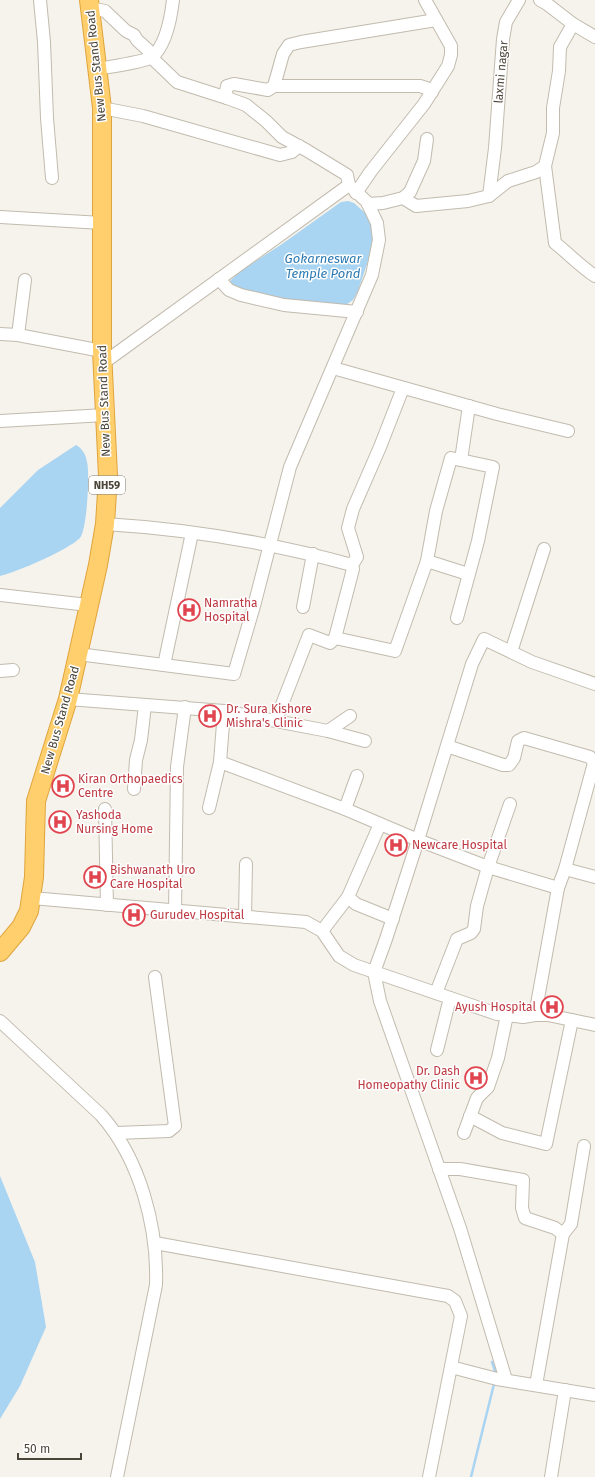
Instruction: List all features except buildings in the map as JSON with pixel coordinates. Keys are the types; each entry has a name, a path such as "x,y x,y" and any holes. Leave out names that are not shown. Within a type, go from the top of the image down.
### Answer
{"highway":[{"name":"New Bus Stand Road","path":"1,949 21,927 29,912 34,877 36,801 68,699 98,565 105,524 108,476 102,357 102,108 90,4"}],"street":[{"path":"40,0 52,178"},
{"path":"98,69 151,57 162,44 171,18 173,0"},
{"path":"0,334 18,335 102,357 352,189 432,92 448,66 451,55 451,46 425,0"},
{"name":"laxmi nagar","path":"489,196 495,148 503,39 506,22 519,0"},
{"path":"545,1 573,24 595,37"},
{"path":"78,654 234,674 254,606 290,467 372,275 379,240 377,223 368,204 352,189 347,175 282,137 266,121 246,105 177,82 151,57 148,50 137,40 134,35 126,31 105,11 90,4"},
{"path":"274,86 283,54 289,45 436,20"},
{"path":"573,24 560,47 559,71 553,108 553,133 545,166 555,243 582,267 595,276"},
{"path":"227,98 227,86 234,84 268,90 274,86 420,86 429,89 432,92"},
{"path":"102,108 143,116 280,154 292,152 299,146"},
{"path":"368,204 383,203 403,198 410,192 424,161 427,139"},
{"path":"403,198 416,206 468,201 489,196 508,181 536,172 545,166"},
{"path":"0,217 102,223"},
{"path":"219,279 229,290 241,295 284,305 357,312"},
{"path":"18,335 25,280"},
{"path":"333,368 469,406 568,431"},
{"path":"276,720 309,635 330,643 335,638 352,565 357,557 348,528 353,509 380,447 403,388"},
{"path":"461,460 469,406"},
{"path":"0,421 105,414"},
{"path":"335,638 395,651 427,561 436,511 451,458 493,466 478,540 457,618"},
{"path":"105,524 147,527 192,533 313,554 352,565"},
{"path":"164,665 192,533"},
{"path":"511,652 544,549"},
{"path":"303,607 313,554"},
{"path":"427,561 468,574"},
{"path":"0,595 88,605"},
{"path":"506,1380 460,1228 380,1000 374,972 393,919 472,664 484,639 532,662 595,684"},
{"path":"0,671 13,670"},
{"path":"68,699 224,711 328,731 365,741"},
{"path":"134,789 136,760 141,740 146,705"},
{"path":"175,912 177,767 185,708"},
{"path":"209,808 220,762 224,711"},
{"path":"328,731 350,716"},
{"path":"447,746 508,765 514,758 518,741 524,738 590,757 594,763 565,870 558,888 535,1015"},
{"path":"220,762 345,809 418,840 488,867 558,888"},
{"path":"345,809 357,776"},
{"path":"436,993 457,938 472,933 474,929 477,906 488,867 510,804"},
{"path":"105,809 107,905"},
{"path":"322,931 348,897 380,824"},
{"path":"245,917 246,864"},
{"path":"565,870 595,877"},
{"path":"348,897 356,904 393,919"},
{"path":"32,898 175,912 306,922 322,931 339,956 354,965 497,1014 523,1017 548,1015 595,1025"},
{"path":"116,1134 169,1131 175,1126 156,977"},
{"path":"437,1050 450,998"},
{"path":"464,1133 477,1098 488,1087 498,1058 507,1015"},
{"path":"470,1116 502,1133 546,1144 572,1020"},
{"path":"0,1021 101,1116 116,1134 133,1167 146,1200 155,1244 157,1265 156,1285 117,1477"},
{"path":"536,1385 563,1234 571,1224 584,1146"},
{"path":"439,1170 460,1169 523,1180 522,1208 524,1218 555,1228 563,1234"},
{"path":"155,1244 448,1296 455,1301 461,1316 429,1477"},
{"path":"451,1367 506,1380 595,1395"},
{"path":"551,1477 566,1390"}],"water":[{"name":"Gokarneswar Temple Pond","path":"348,201 354,203 372,219 374,243 358,291 353,300 343,307 336,308 238,292 229,284 239,272 282,244 341,202"},
{"path":"76,445 85,454 88,468 86,513 80,538 74,543 42,560 0,576 0,508 38,470"},
{"path":"0,1176 35,1262 46,1327 20,1386 0,1419"}],"waterway":[{"path":"492,1362 495,1371"},
{"path":"471,1477 494,1384"}],"place":[{"name":"Namratha Hospital","path":"189,610"},
{"name":"Dr. Sura Kishore Mishra's Clinic","path":"210,716"},
{"name":"Kiran Orthopaedics Centre","path":"63,786"},
{"name":"Yashoda Nursing Home","path":"60,822"},
{"name":"Newcare Hospital","path":"396,845"},
{"name":"Bishwanath Uro Care Hospital","path":"95,877"},
{"name":"Gurudev Hospital","path":"134,915"},
{"name":"Ayush Hospital","path":"552,1007"},
{"name":"Dr. Dash Homeopathy Clinic","path":"476,1078"}]}
